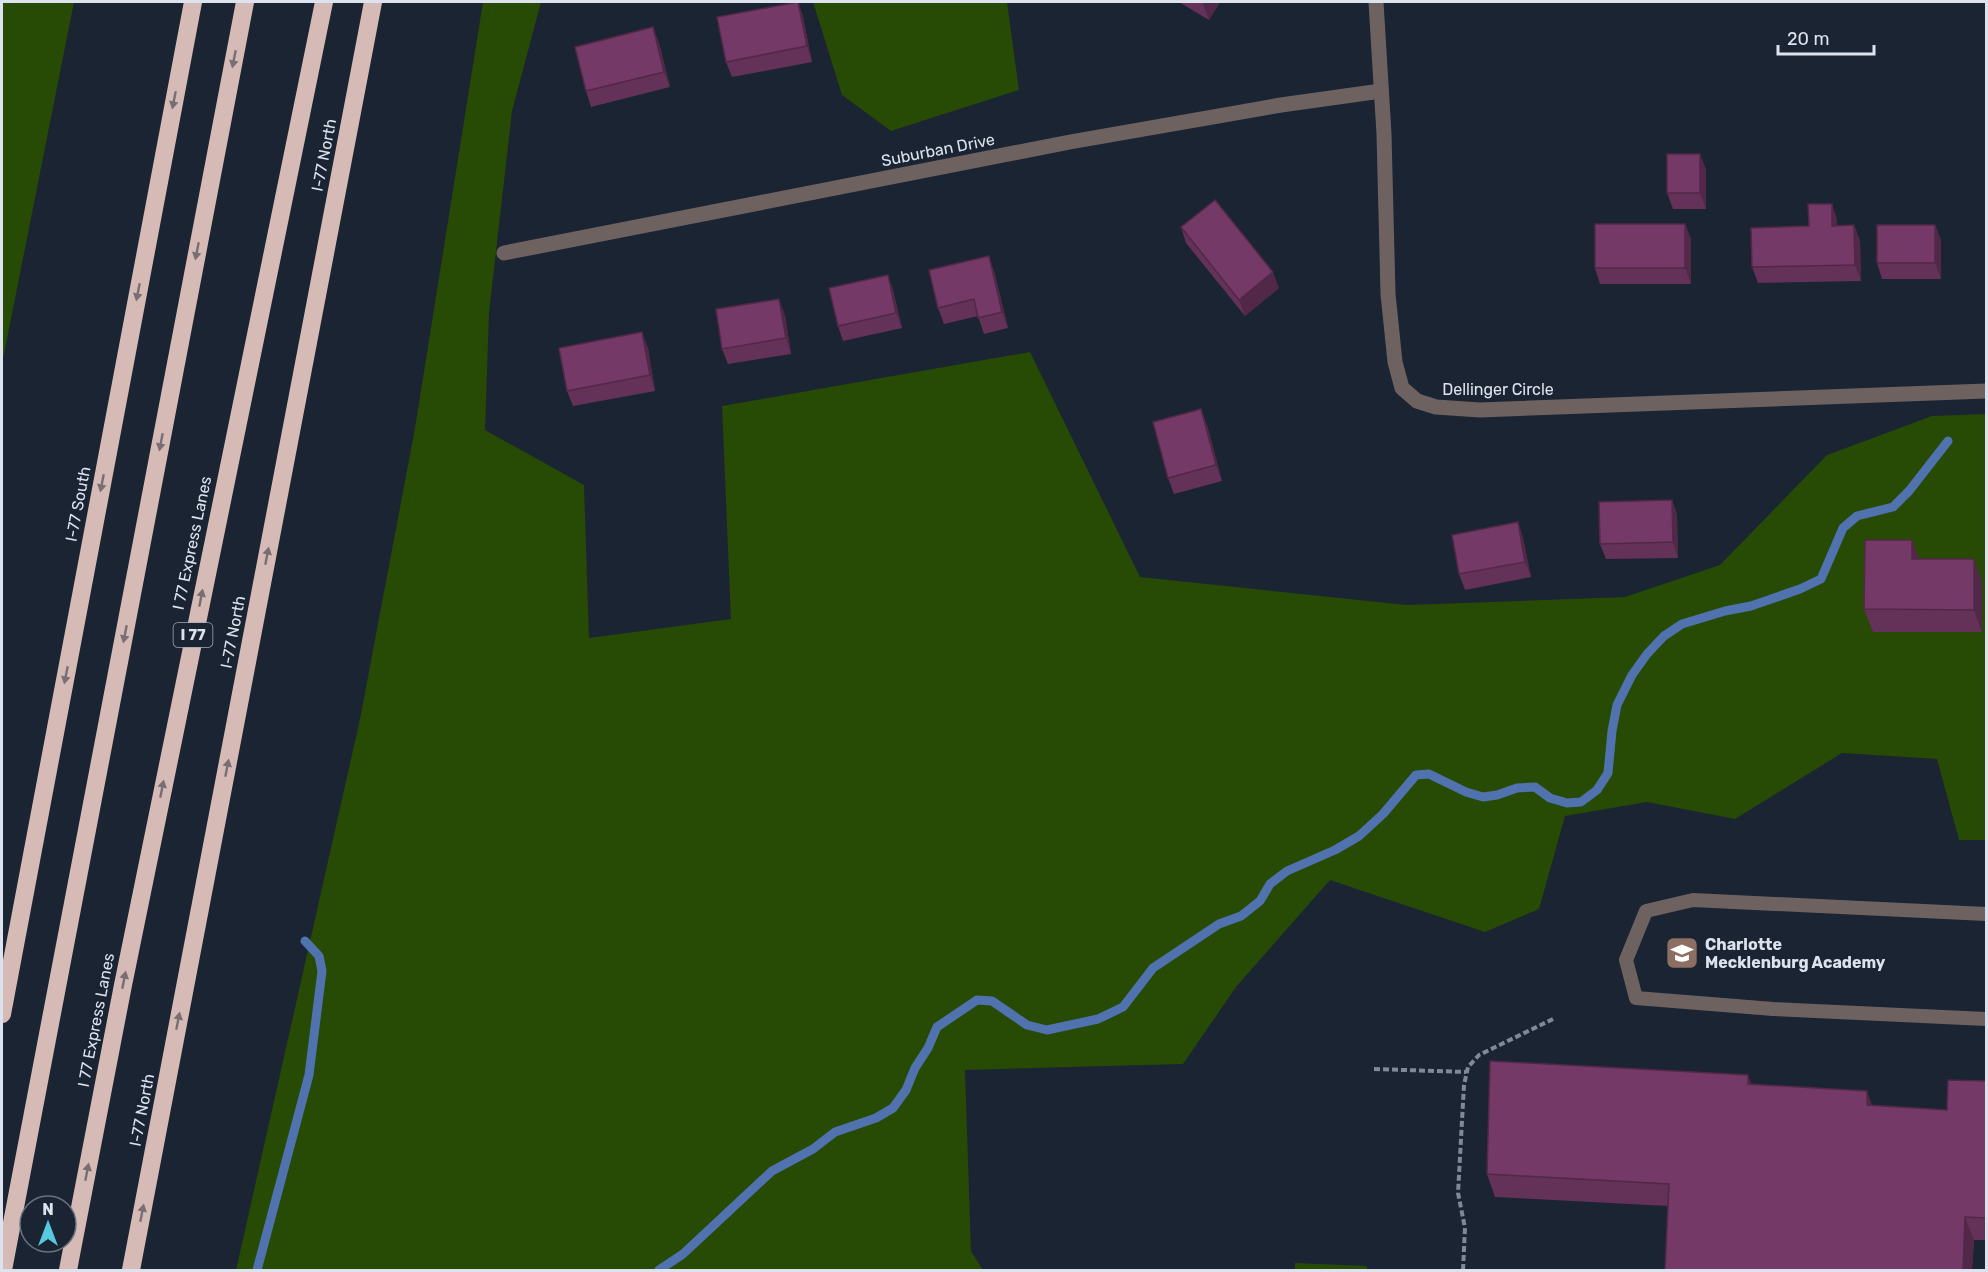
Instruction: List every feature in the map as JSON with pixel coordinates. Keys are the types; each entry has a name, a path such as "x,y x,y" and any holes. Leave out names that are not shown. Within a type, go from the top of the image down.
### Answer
{"highway":[{"name":"I-77 South","path":"2,1014 193,2"},
{"path":"3,1270 245,2"},
{"name":"I 77 Express Lanes","path":"68,1270 125,974 324,2"},
{"name":"I-77 North","path":"131,1270 373,2"}],"street":[{"name":"Dellinger Circle","path":"1376,2 1388,294 1395,362 1402,388 1417,401 1437,408 1480,410 1986,391"},
{"name":"Suburban Drive","path":"504,253 1070,142 1281,105 1381,91"}],"lane":[{"path":"1986,914 1693,900 1646,911 1626,960 1636,998 1773,1009 1986,1019"}],"path":[{"path":"1463,1270 1465,1228 1458,1192 1466,1072 1479,1055 1553,1019"},
{"path":"1374,1069 1466,1072"}],"green space":[{"path":"2,2 74,2 2,364"},
{"path":"483,2 541,2 512,111 489,313 485,430 584,485 589,638 731,619 722,406 1030,352 1140,577 1407,605 1625,597 1720,565 1827,455 1932,416 1986,414 1986,840 1959,840 1937,759 1842,753 1735,819 1647,802 1565,816 1539,909 1485,932 1330,880 1236,987 1183,1064 965,1070 971,1251 983,1270 236,1270 360,719 415,428"},
{"path":"813,2 1007,2 1019,90 891,131 842,95"},
{"path":"1295,1263 1367,1266 1367,1270 1295,1270"}],"building":[{"path":"798,2 807,46 726,62 717,17"},
{"path":"653,27 664,72 586,91 575,47"},
{"path":"1667,154 1700,154 1700,193 1667,193"},
{"path":"1215,200 1273,272 1239,300 1181,227"},
{"path":"1808,204 1832,204 1832,226 1854,225 1855,265 1752,267 1751,228 1809,226"},
{"path":"1595,224 1685,224 1685,268 1595,268"},
{"path":"1877,225 1935,225 1935,263 1877,263"},
{"path":"989,256 1002,312 978,318 974,299 938,308 929,270"},
{"path":"888,275 896,313 838,326 829,288"},
{"path":"779,299 786,338 722,349 716,309"},
{"path":"642,332 650,375 567,391 559,348"},
{"path":"1201,409 1216,465 1168,478 1153,422"},
{"path":"1672,500 1673,542 1600,544 1599,502"},
{"path":"1518,522 1525,562 1459,574 1452,535"},
{"path":"1865,540 1912,540 1912,559 1974,559 1974,610 1864,609"},
{"path":"1490,1061 1748,1075 1748,1084 1867,1091 1867,1105 1947,1110 1948,1080 1986,1081 1986,1218 1965,1217 1963,1270 1665,1270 1669,1184 1487,1174"}],"waterway":[{"path":"659,1270 683,1254 772,1171 813,1149 835,1132 876,1118 893,1108 906,1090 937,1027 977,1000 992,1001 1027,1025 1047,1030 1098,1019 1123,1007 1153,968 1219,924 1241,916 1260,901 1270,884 1287,871 1335,850 1359,836 1383,814 1416,775 1429,774 1466,792 1483,797 1517,788 1535,787 1550,798 1567,803 1581,802 1597,790 1608,773 1617,705 1632,675 1664,636 1682,624 1751,606 1821,579 1843,528 1857,516 1893,507 1909,491 1948,441"},
{"path":"257,1270 309,1075 322,971 319,956 305,941"}],"place":[{"name":"Charlotte Mecklenburg Academy","path":"1682,953"}]}
